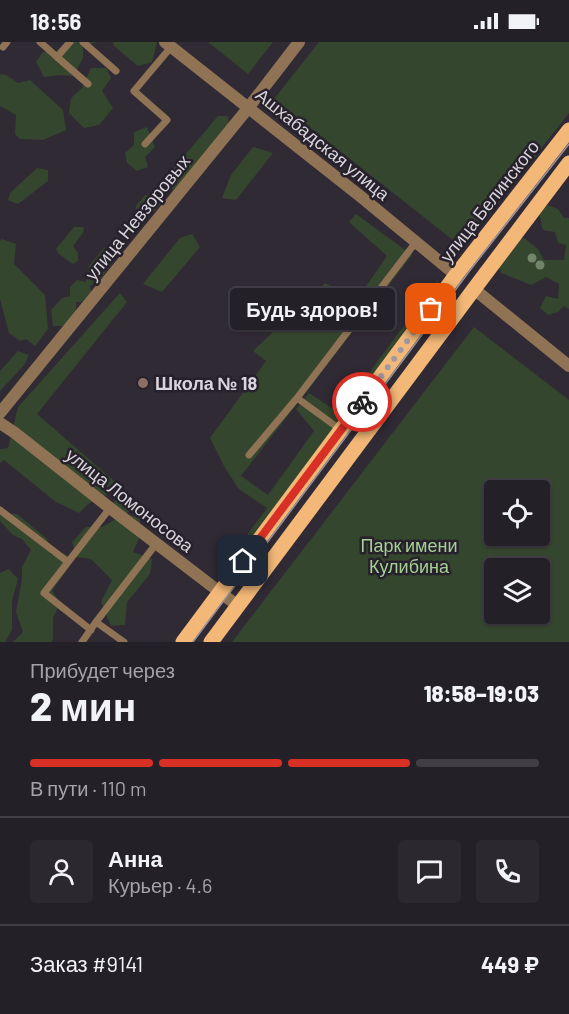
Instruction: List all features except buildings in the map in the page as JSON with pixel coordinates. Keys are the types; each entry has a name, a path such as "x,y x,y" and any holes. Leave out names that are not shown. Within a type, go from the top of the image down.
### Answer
{"main road":[{"name":"улица Белинского","path":"183,642 456,275 569,130"},
{"path":"211,642 569,163"}],"street":[{"name":"улица Невзоровых","path":"0,413 249,107 299,42"},
{"name":"Ашхабадская улица","path":"168,44 456,275"},
{"path":"474,289 569,366"},
{"name":"улица Ломоносова","path":"0,423 238,606"}],"lane":[{"path":"40,42 88,84"},
{"path":"57,57 70,42"},
{"path":"83,42 116,71"},
{"path":"145,144 167,120 134,92 168,44"},
{"path":"249,455 297,398 416,242"},
{"path":"297,398 341,429"},
{"path":"91,630 44,593 110,508"},
{"path":"0,510 68,562"},
{"path":"82,642 156,544"},
{"path":"96,622 124,642"}],"green space":[{"path":"66,42 98,42 83,46 83,58 74,76 44,77 36,62 43,52 56,52"},
{"path":"113,42 157,42 152,62 138,66 114,46"},
{"path":"208,42 273,42 248,74"},
{"path":"319,42 569,42 569,113 463,248 274,99"},
{"path":"91,68 106,68 111,78 102,91 113,108 99,125 84,128 69,113 71,98 82,88"},
{"path":"0,74 18,83 30,80 63,110 66,130 43,140 20,139 15,134 16,115 0,106"},
{"path":"218,116 228,116 229,126 175,190 166,188 164,180"},
{"path":"147,127 155,147 145,157 148,167 137,171 127,163 125,153 134,145 134,132"},
{"path":"253,147 273,153 236,200 222,198 231,175"},
{"path":"37,168 48,170 48,181 18,204 8,200 10,193"},
{"path":"145,195 159,197 160,205 146,219 138,220 136,206"},
{"path":"547,205 558,209 564,218 569,218 569,309 564,306 558,312 548,315 540,308 546,296 558,299 559,284 546,277 531,285 501,273 498,264 514,241 524,238 538,249 544,260 564,260 566,245 558,243 555,232 543,230 539,213"},
{"path":"356,214 412,255 241,476 268,495 314,431 296,409 309,393 339,413 438,280 437,291 225,572 221,570 267,508 239,489 210,438 266,361 253,351 325,283 357,299 387,256 349,222"},
{"path":"74,227 84,227 83,233 73,246 78,253 78,261 73,264 56,249"},
{"path":"192,234 200,247 162,292 143,284 180,238"},
{"path":"2,239 16,244 14,264 45,295 48,329 35,346 26,339 20,341 9,333 0,299 0,241"},
{"path":"104,248 113,251 114,260 101,278 90,286 91,292 82,302 76,302 76,312 63,326 53,326 51,310 62,298 70,296 70,287 77,280 86,282 89,266"},
{"path":"120,293 127,302 37,414 121,487 88,504 79,513 56,502 4,460 0,463 0,449 8,448 18,407"},
{"name":"Парк имени Кулибина","path":"474,327 569,400 569,642 232,642"},
{"path":"18,351 29,355 24,365 0,391 0,371"},
{"path":"122,496 134,501 127,514 140,518 140,536 133,552 152,559 150,574 127,602 125,625 111,626 101,602 112,580 91,559 76,557 72,542 86,527 102,527 116,519 111,504"},
{"path":"0,511 1,514 17,514 47,539 51,555 63,553 68,556 69,567 52,591 60,603 53,618 52,642 13,642 23,632 16,612 22,567 31,550 22,539 13,535 0,521"},
{"path":"9,569 18,579 12,601 12,630 5,642 0,642 0,573"}],"tram line":[{"path":"193,642 471,269 569,144"}],"way so far":[{"path":"362,402 431,309"}],"place":[{"name":"Будь здоров!","path":"431,309"},
{"name":"Школа № 18","path":"143,383"}],"route":[{"path":"243,561 362,402"}]}
